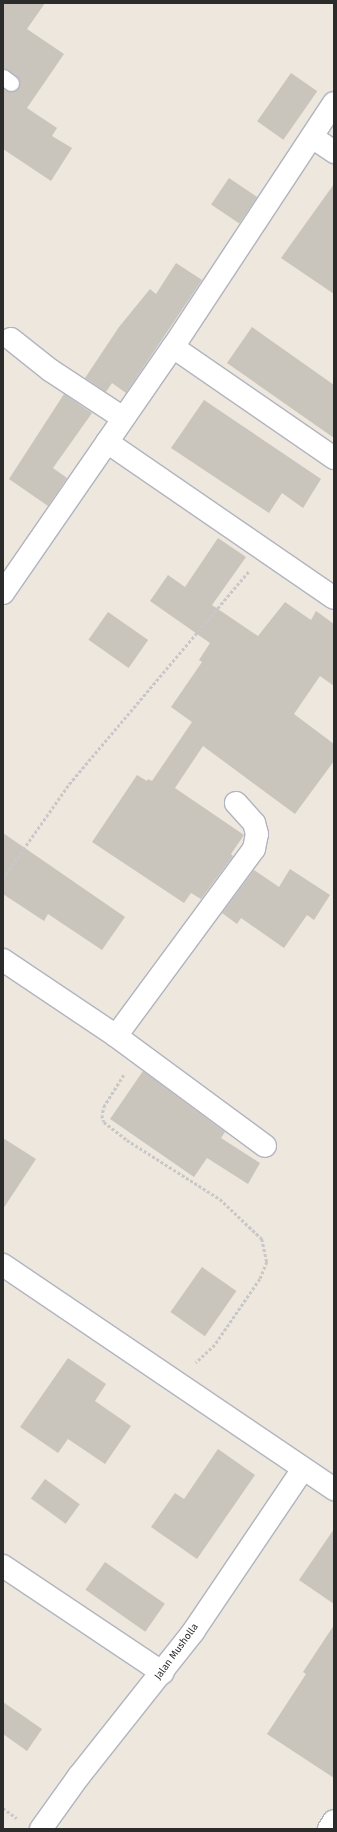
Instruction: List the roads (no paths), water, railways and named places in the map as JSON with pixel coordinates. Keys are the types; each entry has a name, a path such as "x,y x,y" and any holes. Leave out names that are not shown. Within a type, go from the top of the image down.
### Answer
{"street":[{"path":"3,593 173,347 334,103"},
{"path":"312,136 334,152"},
{"path":"11,339 50,370 123,418"},
{"path":"173,347 334,458"},
{"path":"107,442 264,552 334,598"},
{"path":"116,1036 254,849 257,834 254,823 236,803"},
{"path":"3,960 116,1036 265,1146"},
{"path":"3,1265 334,1489"},
{"name":"Jalan Musholla","path":"41,1829 93,1757 162,1673 261,1534 303,1469"},
{"path":"3,1566 162,1673"},
{"path":"329,1829 334,1821"}]}
